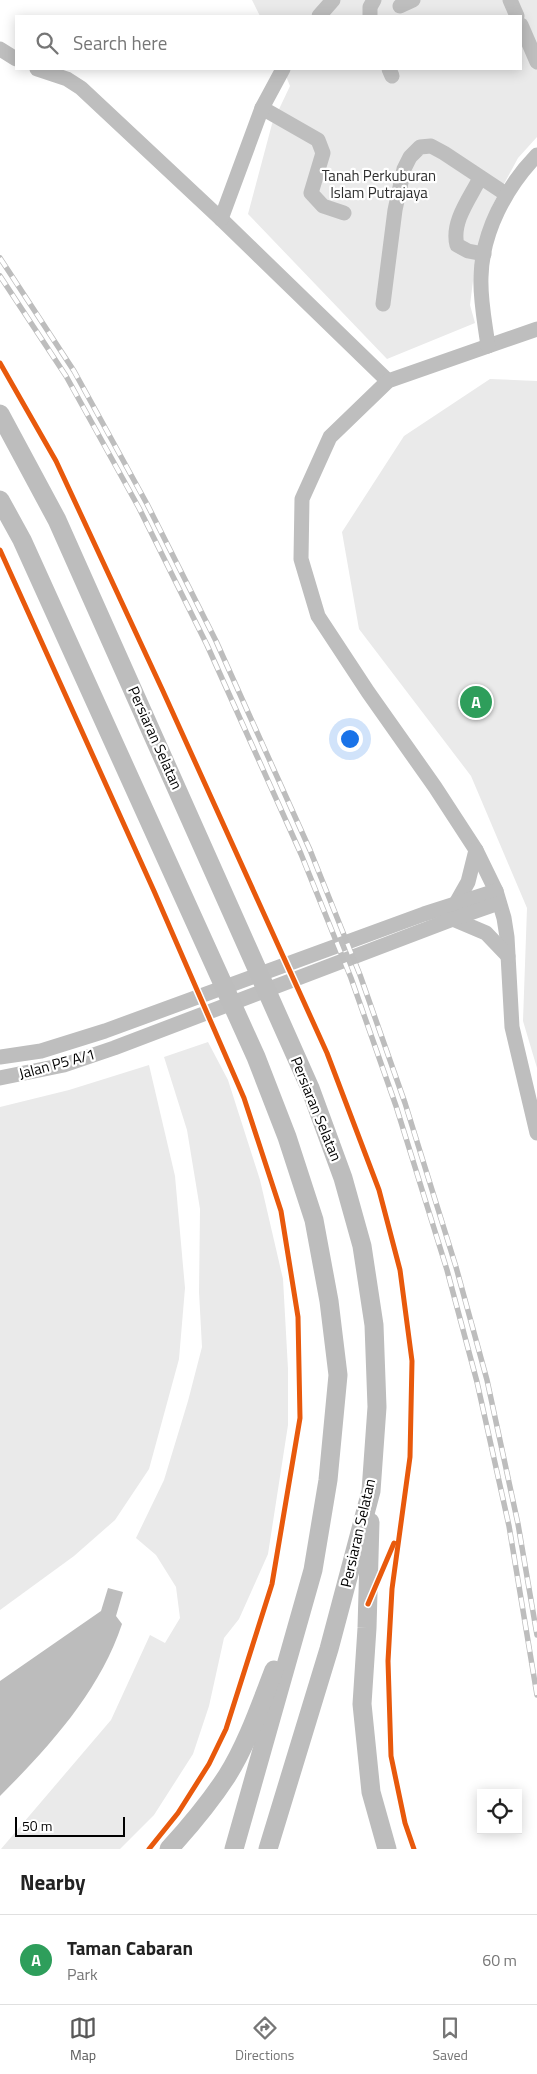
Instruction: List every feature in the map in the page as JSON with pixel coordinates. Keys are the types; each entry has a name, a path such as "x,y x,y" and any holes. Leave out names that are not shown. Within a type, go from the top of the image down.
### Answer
{"main road":[{"name":"Persiaran Selatan","path":"0,414 57,520 310,1088 343,1178 362,1246 374,1325 377,1408 371,1491 329,1649 268,1849"},
{"path":"0,500 22,540 256,1057 287,1137 314,1220 329,1301 338,1374 328,1480 313,1570 234,1849"},
{"path":"371,1491 367,1628 362,1704 371,1792 387,1849"},
{"path":"169,1849 227,1776 253,1722 313,1570"}],"street":[{"path":"320,15 333,0"},
{"path":"370,15 370,8 374,0"},
{"path":"510,0 517,15"},
{"path":"522,27 537,62"},
{"path":"0,49 15,58"},
{"path":"40,70 67,78 82,88 221,219 388,381"},
{"path":"221,219 262,108 282,70"},
{"path":"262,108 318,140 323,153 311,193 323,206 344,213"},
{"path":"382,304 395,210 404,169 410,157 420,148 431,146 506,194"},
{"path":"488,346 481,277 484,254 493,221 506,194 523,169 537,155"},
{"path":"480,178 457,224 454,236 457,244 468,251 484,254"},
{"path":"537,329 388,381 330,437 302,499 301,559 318,616 476,850 498,897 507,938 512,1027 537,1133"},
{"path":"454,912 468,882 476,850"},
{"path":"426,921 498,897"},
{"path":"454,912 486,933 508,956"},
{"name":"Jalan P5 A/1","path":"0,1057 40,1051 105,1031 426,921"},
{"name":"Jalan P5 A/1","path":"0,1078 64,1065 114,1048 426,921"}],"green space":[{"name":"Tanah Perkuburan Islam Putrajaya","path":"252,0 537,0 537,137 518,158 491,208 475,265 470,305 475,323 387,359 248,214 272,124 290,86 283,70 522,70 522,15 260,15"},
{"path":"490,379 537,381 537,1068 523,1021 527,908 471,776 359,629 342,532 404,436"},
{"path":"208,1042 228,1080 260,1180 283,1279 288,1369 288,1425 268,1554 239,1619 224,1638 209,1706 193,1754 154,1815 120,1849 1,1849 111,1720 150,1635 165,1643 180,1618 176,1587 156,1555 136,1538 164,1480 202,1347 199,1292 200,1209 187,1130 164,1057"},
{"path":"149,1065 175,1176 185,1288 179,1359 149,1469 115,1520 74,1556 0,1610 0,1107 69,1090"}],"shaded area":[{"path":"108,1588 123,1592 116,1616 122,1624 101,1672 87,1695 54,1738 0,1796 0,1681 101,1611"}],"railway":[{"path":"0,258 74,371 147,504 216,641 310,850 360,975 405,1103 456,1267 487,1380 518,1524 537,1635"},
{"path":"0,276 66,376 139,508 207,645 301,854 351,978 396,1106 447,1270 477,1382 509,1526 537,1695"}],"cycle path":[{"path":"0,363 56,461 162,689 327,1053 379,1190 400,1270 412,1361 410,1457 392,1589 388,1661 391,1756 405,1823 414,1849"},
{"path":"0,550 154,891 244,1098 281,1211 298,1317 300,1418 272,1584 226,1729 209,1764 178,1813 149,1849"},
{"path":"368,1604 394,1543"}],"place":[{"name":"Taman Cabaran","path":"476,702"}]}
